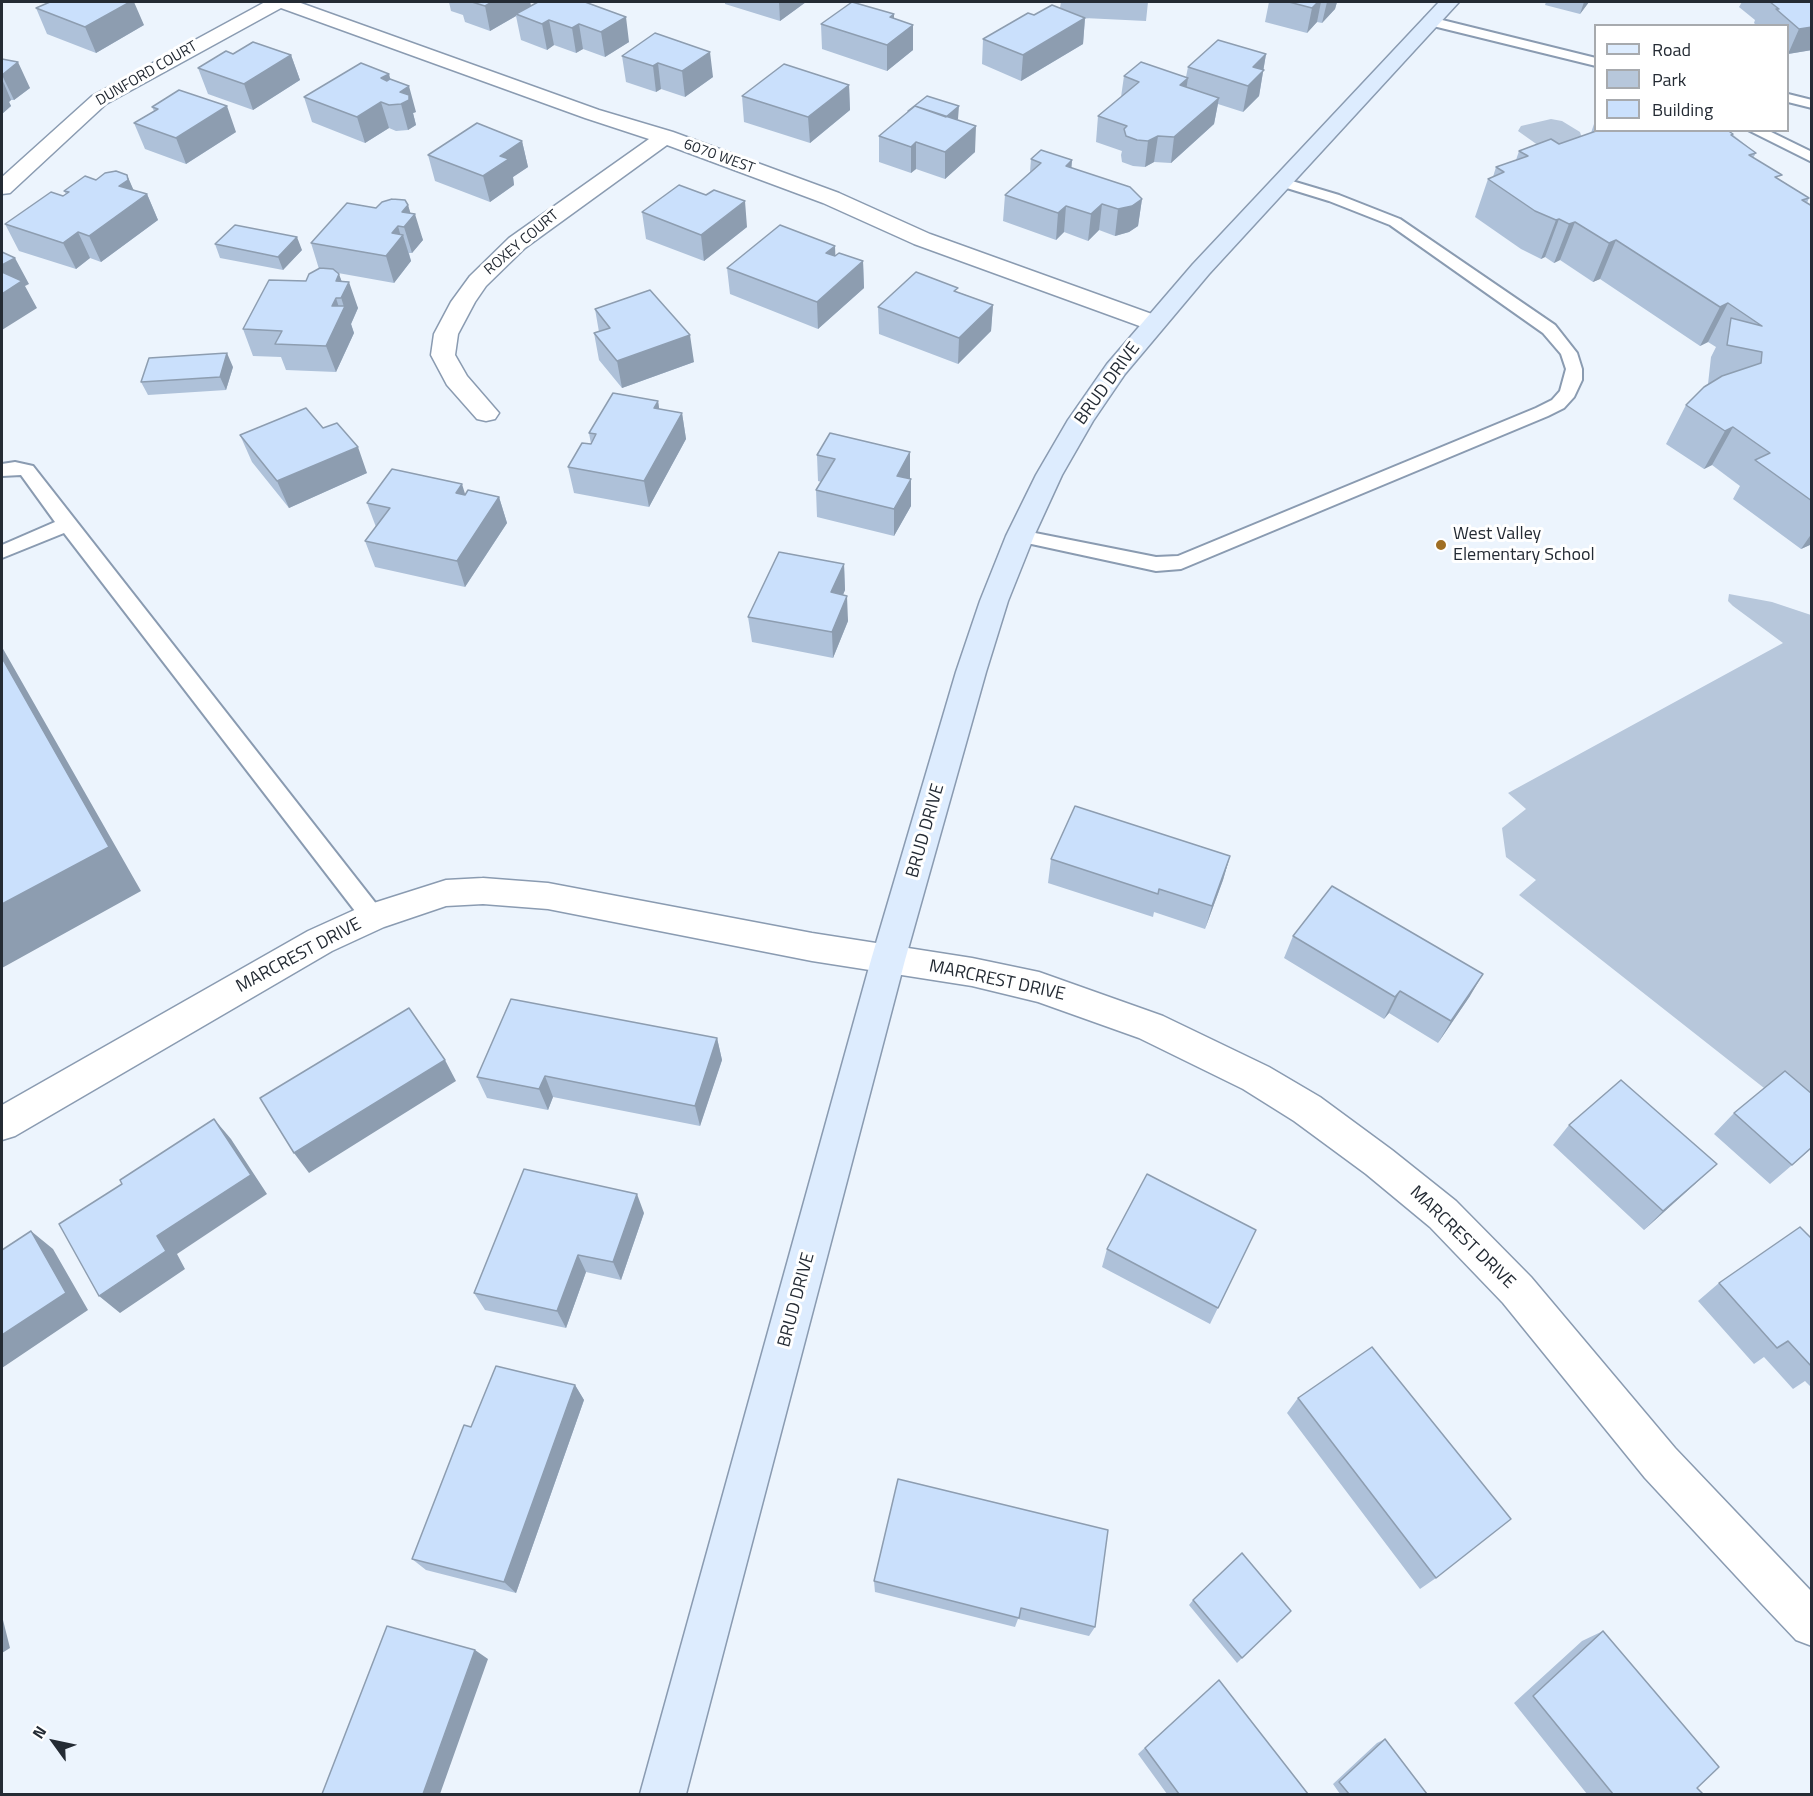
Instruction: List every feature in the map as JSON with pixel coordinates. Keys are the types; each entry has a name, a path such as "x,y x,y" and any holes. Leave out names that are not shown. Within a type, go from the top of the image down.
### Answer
{"main road":[{"name":"BRUD DRIVE","path":"663,1794 888,960 971,672 994,601 1020,536 1049,475 1081,420 1116,369 1154,323 1449,2"}],"street":[{"name":"6070 WEST","path":"279,2 592,114 665,137 831,198 922,239 1154,323"},
{"name":"DUNFORD COURT","path":"2,188 99,100 279,2"},
{"name":"ROXEY COURT","path":"486,412 456,380 443,355 446,334 463,302 478,281 518,243 665,137"},
{"name":"MARCREST DRIVE","path":"2,1124 320,941 373,916 446,893 516,892 548,896 1039,987 1094,1005 1197,1048 1256,1078 1307,1108 1379,1162 1451,1222 1517,1290 1660,1463 1812,1624"}],"lane":[{"path":"1430,21 1594,62"},
{"path":"1789,98 1812,105"},
{"path":"1759,132 1812,158"},
{"path":"1020,536 1156,564 1181,562 1542,412 1558,404 1568,393 1574,380 1574,369 1569,353 1549,329 1395,222 1334,198 1282,182"},
{"path":"2,470 15,468 27,470 373,916"},
{"path":"2,552 68,524"}],"green space":[{"path":"1551,119 1562,121 1580,132 1583,141 1542,148 1518,131 1521,126"},
{"path":"1729,594 1772,602 1811,615 1811,1125 1519,895 1536,880 1506,857 1502,828 1526,809 1508,793 1783,643 1733,606 1728,601"}],"building":[{"path":"50,2 130,2 85,27 36,8"},
{"path":"472,2 492,2 485,6"},
{"path":"538,2 585,2 626,17 601,32 579,24 572,28 549,20 542,24 516,14"},
{"path":"852,2 894,14 890,17 913,25 887,45 821,24"},
{"path":"1289,2 1318,2 1312,8"},
{"path":"1770,2 1812,2 1812,27 1799,29"},
{"path":"1052,5 1085,18 1023,55 983,39 1028,13 1034,15"},
{"path":"655,33 710,52 682,71 658,63 653,66 622,56"},
{"path":"1218,40 1266,54 1253,67 1264,70 1248,86 1188,67"},
{"path":"253,42 291,55 244,84 198,68 226,51 233,54"},
{"path":"2,59 18,62 2,75"},
{"path":"1141,62 1188,78 1180,85 1219,98 1174,137 1158,136 1148,141 1126,136 1124,129 1127,126 1098,116 1139,82 1124,76"},
{"path":"361,63 389,74 381,78 387,81 390,79 409,86 400,92 409,95 409,100 401,104 389,105 381,102 357,117 304,97"},
{"path":"784,64 849,85 808,117 742,96"},
{"path":"179,90 227,106 176,138 134,123 158,109 152,107"},
{"path":"927,96 959,106 946,117 915,106 908,111"},
{"path":"915,106 976,126 945,152 916,142 911,147 879,136"},
{"path":"477,123 522,141 500,156 509,159 483,176 428,155"},
{"path":"1594,132 1730,132 1756,153 1749,155 1782,175 1775,177 1809,198 1802,200 1812,206 1812,501 1755,460 1770,453 1733,427 1725,431 1686,405 1704,387 1722,376 1761,363 1762,352 1727,345 1731,318 1762,326 1728,303 1720,307 1616,240 1609,243 1575,222 1569,224 1535,211 1488,179 1504,172 1496,167 1528,156 1519,151 1551,139 1559,144"},
{"path":"1041,150 1072,160 1066,166 1130,187 1142,199 1132,206 1118,209 1102,204 1091,214 1066,206 1058,213 1005,195 1041,163 1031,159"},
{"path":"116,171 127,175 128,180 119,186 147,194 89,236 78,232 63,243 5,224 51,192 63,196 69,192 64,191 85,176 96,180 105,173"},
{"path":"679,185 706,195 714,190 745,201 701,235 642,212"},
{"path":"392,199 405,200 408,205 402,212 415,214 404,227 398,226 392,233 403,235 386,256 311,243 347,203 376,208 382,202"},
{"path":"235,225 297,237 278,257 215,244"},
{"path":"780,225 835,246 826,253 835,256 839,253 863,261 817,302 727,268"},
{"path":"2,252 15,258 2,265"},
{"path":"320,268 333,269 339,274 336,281 349,282 341,298 336,298 332,306 345,306 326,346 275,344 282,331 243,329 269,280 306,281 309,274"},
{"path":"2,272 22,281 2,294"},
{"path":"916,272 958,288 954,291 993,305 959,338 878,307"},
{"path":"650,290 690,335 617,361 594,333 610,328 595,309"},
{"path":"227,353 220,377 141,382 149,358"},
{"path":"613,393 658,401 654,408 682,413 644,481 568,467 582,443 591,444 596,434 589,433"},
{"path":"306,408 323,428 337,423 358,447 277,481 240,435"},
{"path":"830,433 910,452 897,476 911,479 894,509 816,490 835,459 817,455"},
{"path":"392,469 462,484 456,493 465,495 468,490 499,497 457,561 365,541 390,508 367,503"},
{"path":"779,552 844,564 831,592 847,596 832,632 748,617"},
{"path":"2,658 109,847 2,904"},
{"path":"1075,806 1230,856 1212,906 1159,889 1158,894 1051,859"},
{"path":"1332,886 1483,974 1451,1021 1400,991 1395,997 1293,936"},
{"path":"511,999 717,1038 695,1106 545,1076 539,1089 477,1077"},
{"path":"409,1008 445,1060 294,1153 260,1098"},
{"path":"1785,1071 1812,1094 1812,1147 1792,1165 1734,1113"},
{"path":"1621,1080 1717,1164 1663,1211 1569,1125"},
{"path":"214,1119 251,1175 157,1236 166,1251 99,1296 59,1224 122,1184 120,1180"},
{"path":"524,1169 637,1194 613,1262 578,1255 557,1311 474,1293"},
{"path":"1147,1174 1256,1230 1218,1308 1107,1249"},
{"path":"1800,1227 1812,1239 1812,1367 1788,1341 1777,1348 1719,1283"},
{"path":"31,1231 66,1293 2,1335 2,1250"},
{"path":"1372,1347 1511,1519 1436,1578 1298,1398"},
{"path":"496,1366 575,1385 504,1582 412,1559 464,1425 471,1427"},
{"path":"898,1479 1108,1530 1095,1627 1021,1608 1019,1618 874,1581"},
{"path":"1242,1553 1291,1611 1242,1658 1193,1600"},
{"path":"387,1626 475,1650 423,1794 322,1794"},
{"path":"1603,1631 1719,1767 1697,1788 1703,1794 1613,1794 1533,1696"},
{"path":"1219,1680 1308,1794 1179,1794 1145,1748"},
{"path":"1385,1739 1427,1794 1349,1794 1339,1782"}],"place":[{"name":"West Valley Elementary School","path":"1441,545"}]}
